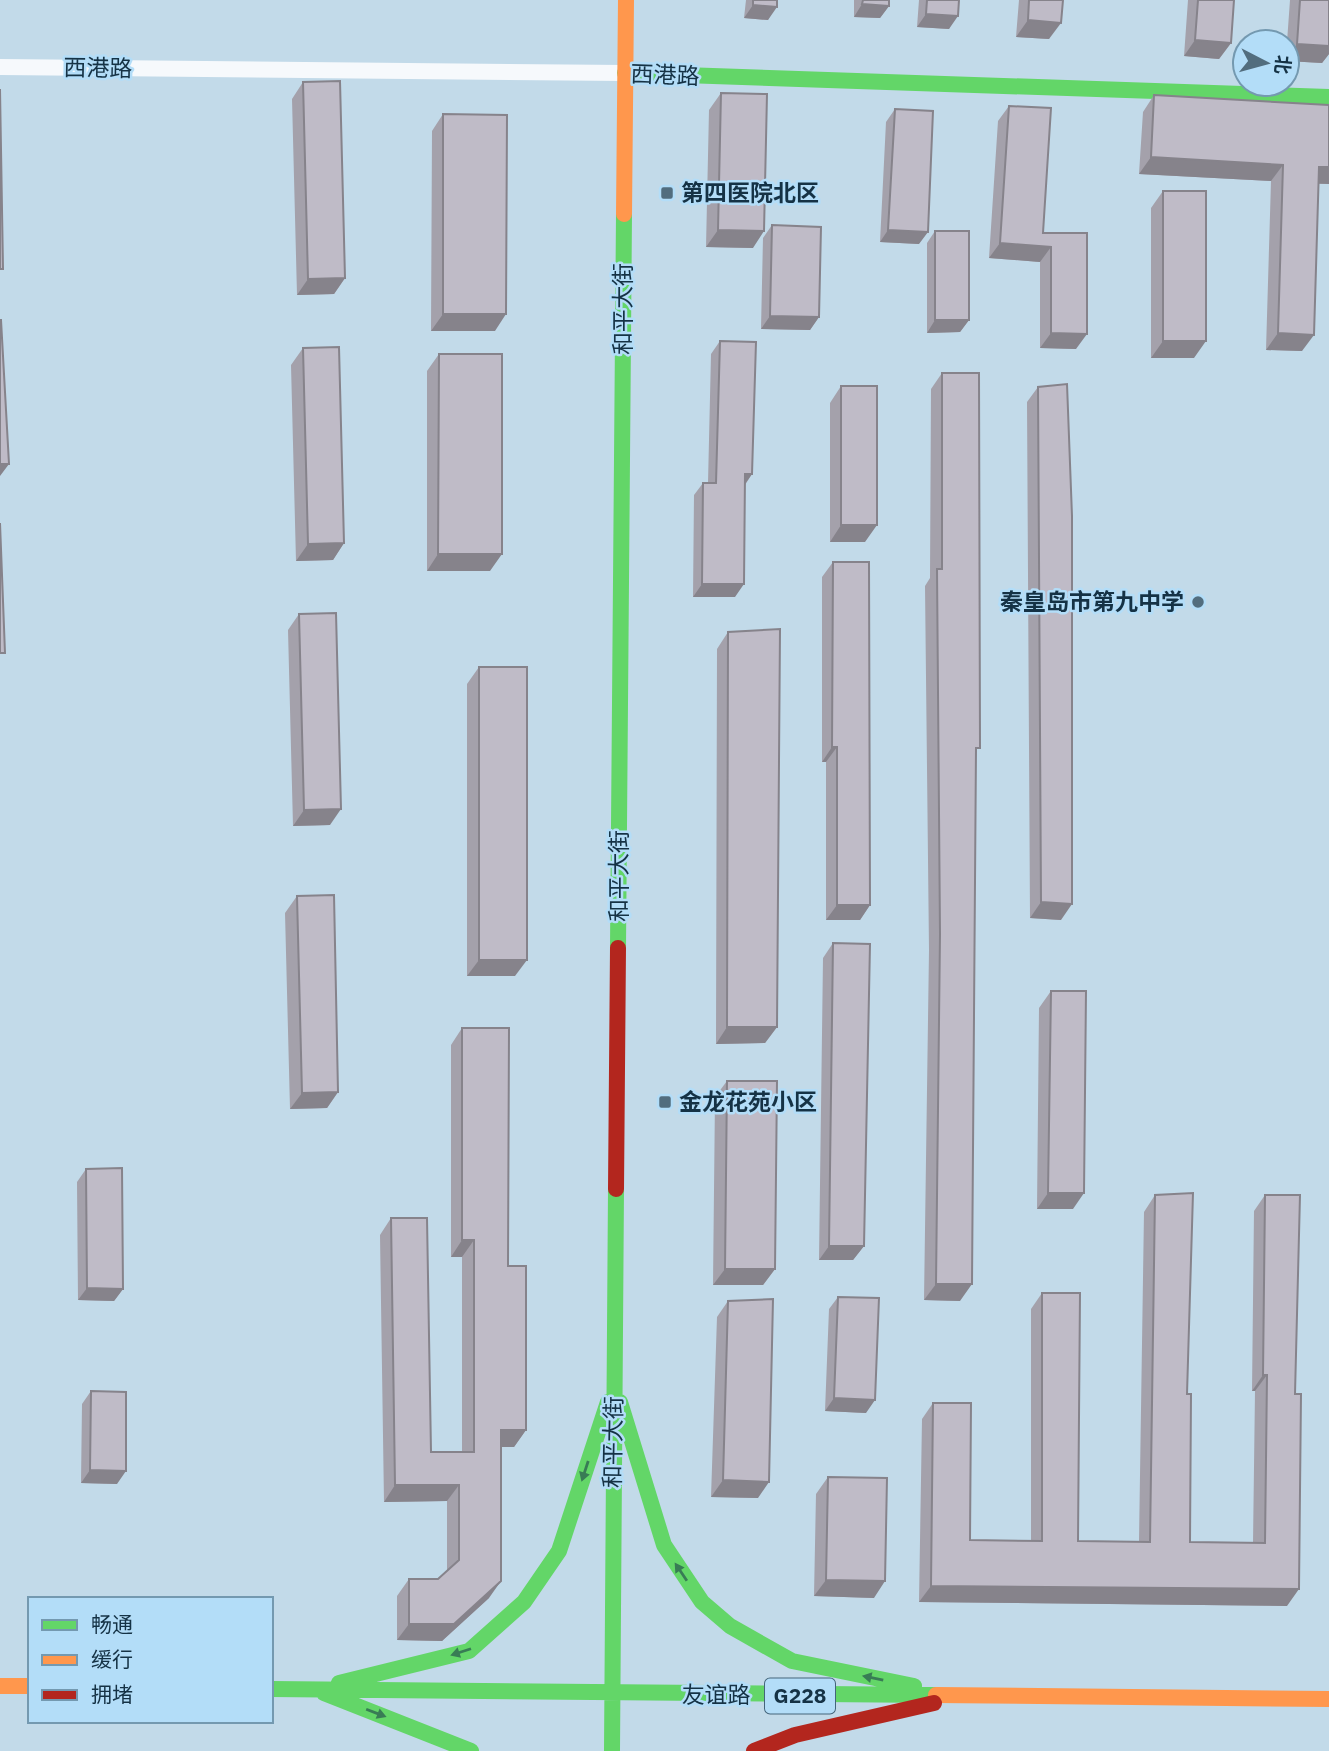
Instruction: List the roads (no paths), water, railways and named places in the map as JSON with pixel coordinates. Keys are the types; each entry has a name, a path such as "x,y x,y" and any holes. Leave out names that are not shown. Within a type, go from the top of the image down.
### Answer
{"main road":[{"name":"和平大街","path":"612,1751 626,0"},
{"name":"西港路","path":"625,73 1329,97"},
{"path":"312,1689 469,1651 524,1602 559,1551 614,1383"},
{"path":"614,1383 664,1545 702,1602 730,1626 792,1661 964,1696"},
{"path":"0,1686 28,1686"},
{"name":"友谊路","path":"273,1689 1329,1699"},
{"path":"312,1689 471,1751"},
{"path":"754,1751 795,1735 964,1696"}],"street":[{"name":"西港路","path":"0,67 625,73"}],"place":[{"name":"第四医院北区","path":"667,193"},
{"name":"秦皇岛市第九中学","path":"1198,602"},
{"name":"金龙花苑小区","path":"665,1102"}]}
